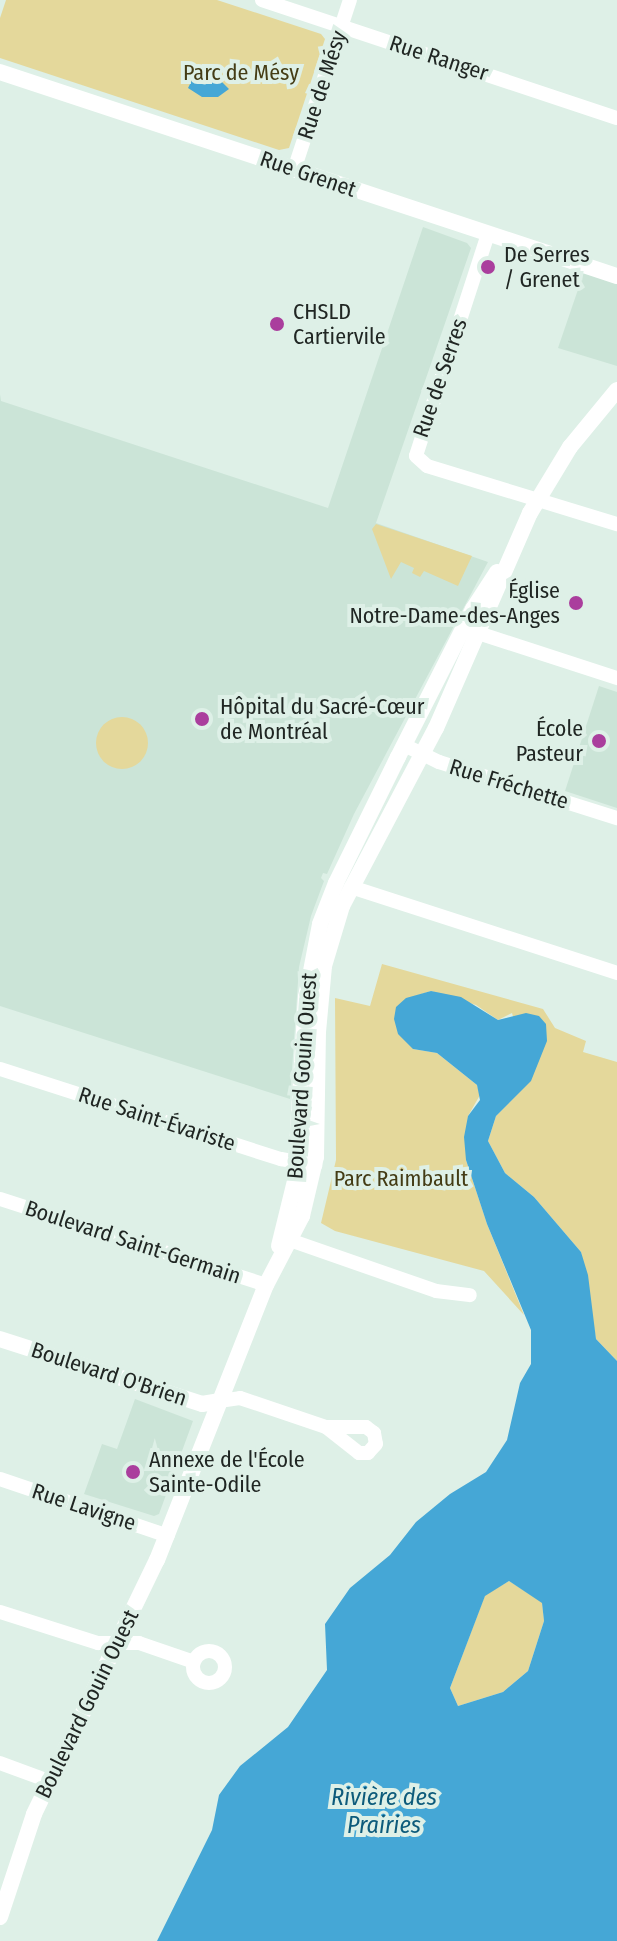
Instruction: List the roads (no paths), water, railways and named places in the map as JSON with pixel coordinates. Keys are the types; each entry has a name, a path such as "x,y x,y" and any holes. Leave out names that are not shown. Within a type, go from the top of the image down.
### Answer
{"street":[{"name":"Rue Ranger","path":"262,0 617,118"},
{"name":"Rue de Mésy","path":"294,170 350,0"},
{"name":"Rue Grenet","path":"0,72 617,276"},
{"name":"Rue de Serres","path":"488,234 415,453 427,466 617,524"},
{"name":"Boulevard Gouin Ouest","path":"285,1239 296,1162 306,997 316,937 332,891 404,745 471,630 538,500 577,436 617,390"},
{"name":"Boulevard Gouin Ouest","path":"0,1917 20,1851 49,1781 168,1536 285,1239 307,1203 315,1165 318,1032 324,966 330,940 351,887 421,754 471,630"},
{"path":"471,630 617,678"},
{"name":"Rue Fréchette","path":"404,745 421,754 617,818"},
{"path":"351,887 617,973"},
{"name":"Rue Saint-Évariste","path":"0,1069 296,1162 315,1165"},
{"name":"Boulevard Saint-Germain","path":"0,1199 269,1278"},
{"path":"285,1239 436,1291 470,1295"},
{"name":"Boulevard O'Brien","path":"0,1339 202,1404 219,1401"},
{"path":"219,1401 240,1398 326,1427"},
{"name":"Rue Lavigne","path":"0,1479 168,1536"},
{"path":"0,1612 98,1643 139,1643 194,1662"},
{"path":"0,1763 49,1781"}],"water":[{"path":"217,77 229,89 218,97 202,97 188,88 193,78 205,81"},
{"name":"Rivière des Prairies","path":"431,991 461,997 498,1020 526,1013 539,1016 546,1024 547,1041 531,1081 496,1116 488,1141 505,1173 534,1197 581,1252 588,1275 596,1339 617,1361 617,1941 157,1941 212,1830 219,1795 240,1766 288,1727 327,1670 325,1624 350,1588 390,1555 416,1522 450,1494 486,1472 507,1440 520,1383 531,1364 531,1330 487,1224 466,1160 464,1137 468,1116 480,1100 477,1085 437,1053 413,1049 398,1034 394,1019 396,1007 406,998","holes":["509,1581 542,1603 544,1621 528,1671 503,1692 458,1706 450,1688 485,1596"]}],"place":[{"name":"De Serres / Grenet","path":"488,267"},
{"name":"CHSLD Cartiervile","path":"277,324"},
{"name":"Église Notre-Dame-des-Anges","path":"576,603"},
{"name":"Hôpital du Sacré-Cœur de Montréal","path":"202,719"},
{"name":"École Pasteur","path":"599,741"},
{"name":"Annexe de l'École Sainte-Odile","path":"133,1472"}],"park label":[{"name":"Parc de Mésy","path":"241,73"},
{"name":"Parc Raimbault","path":"401,1179"}]}
